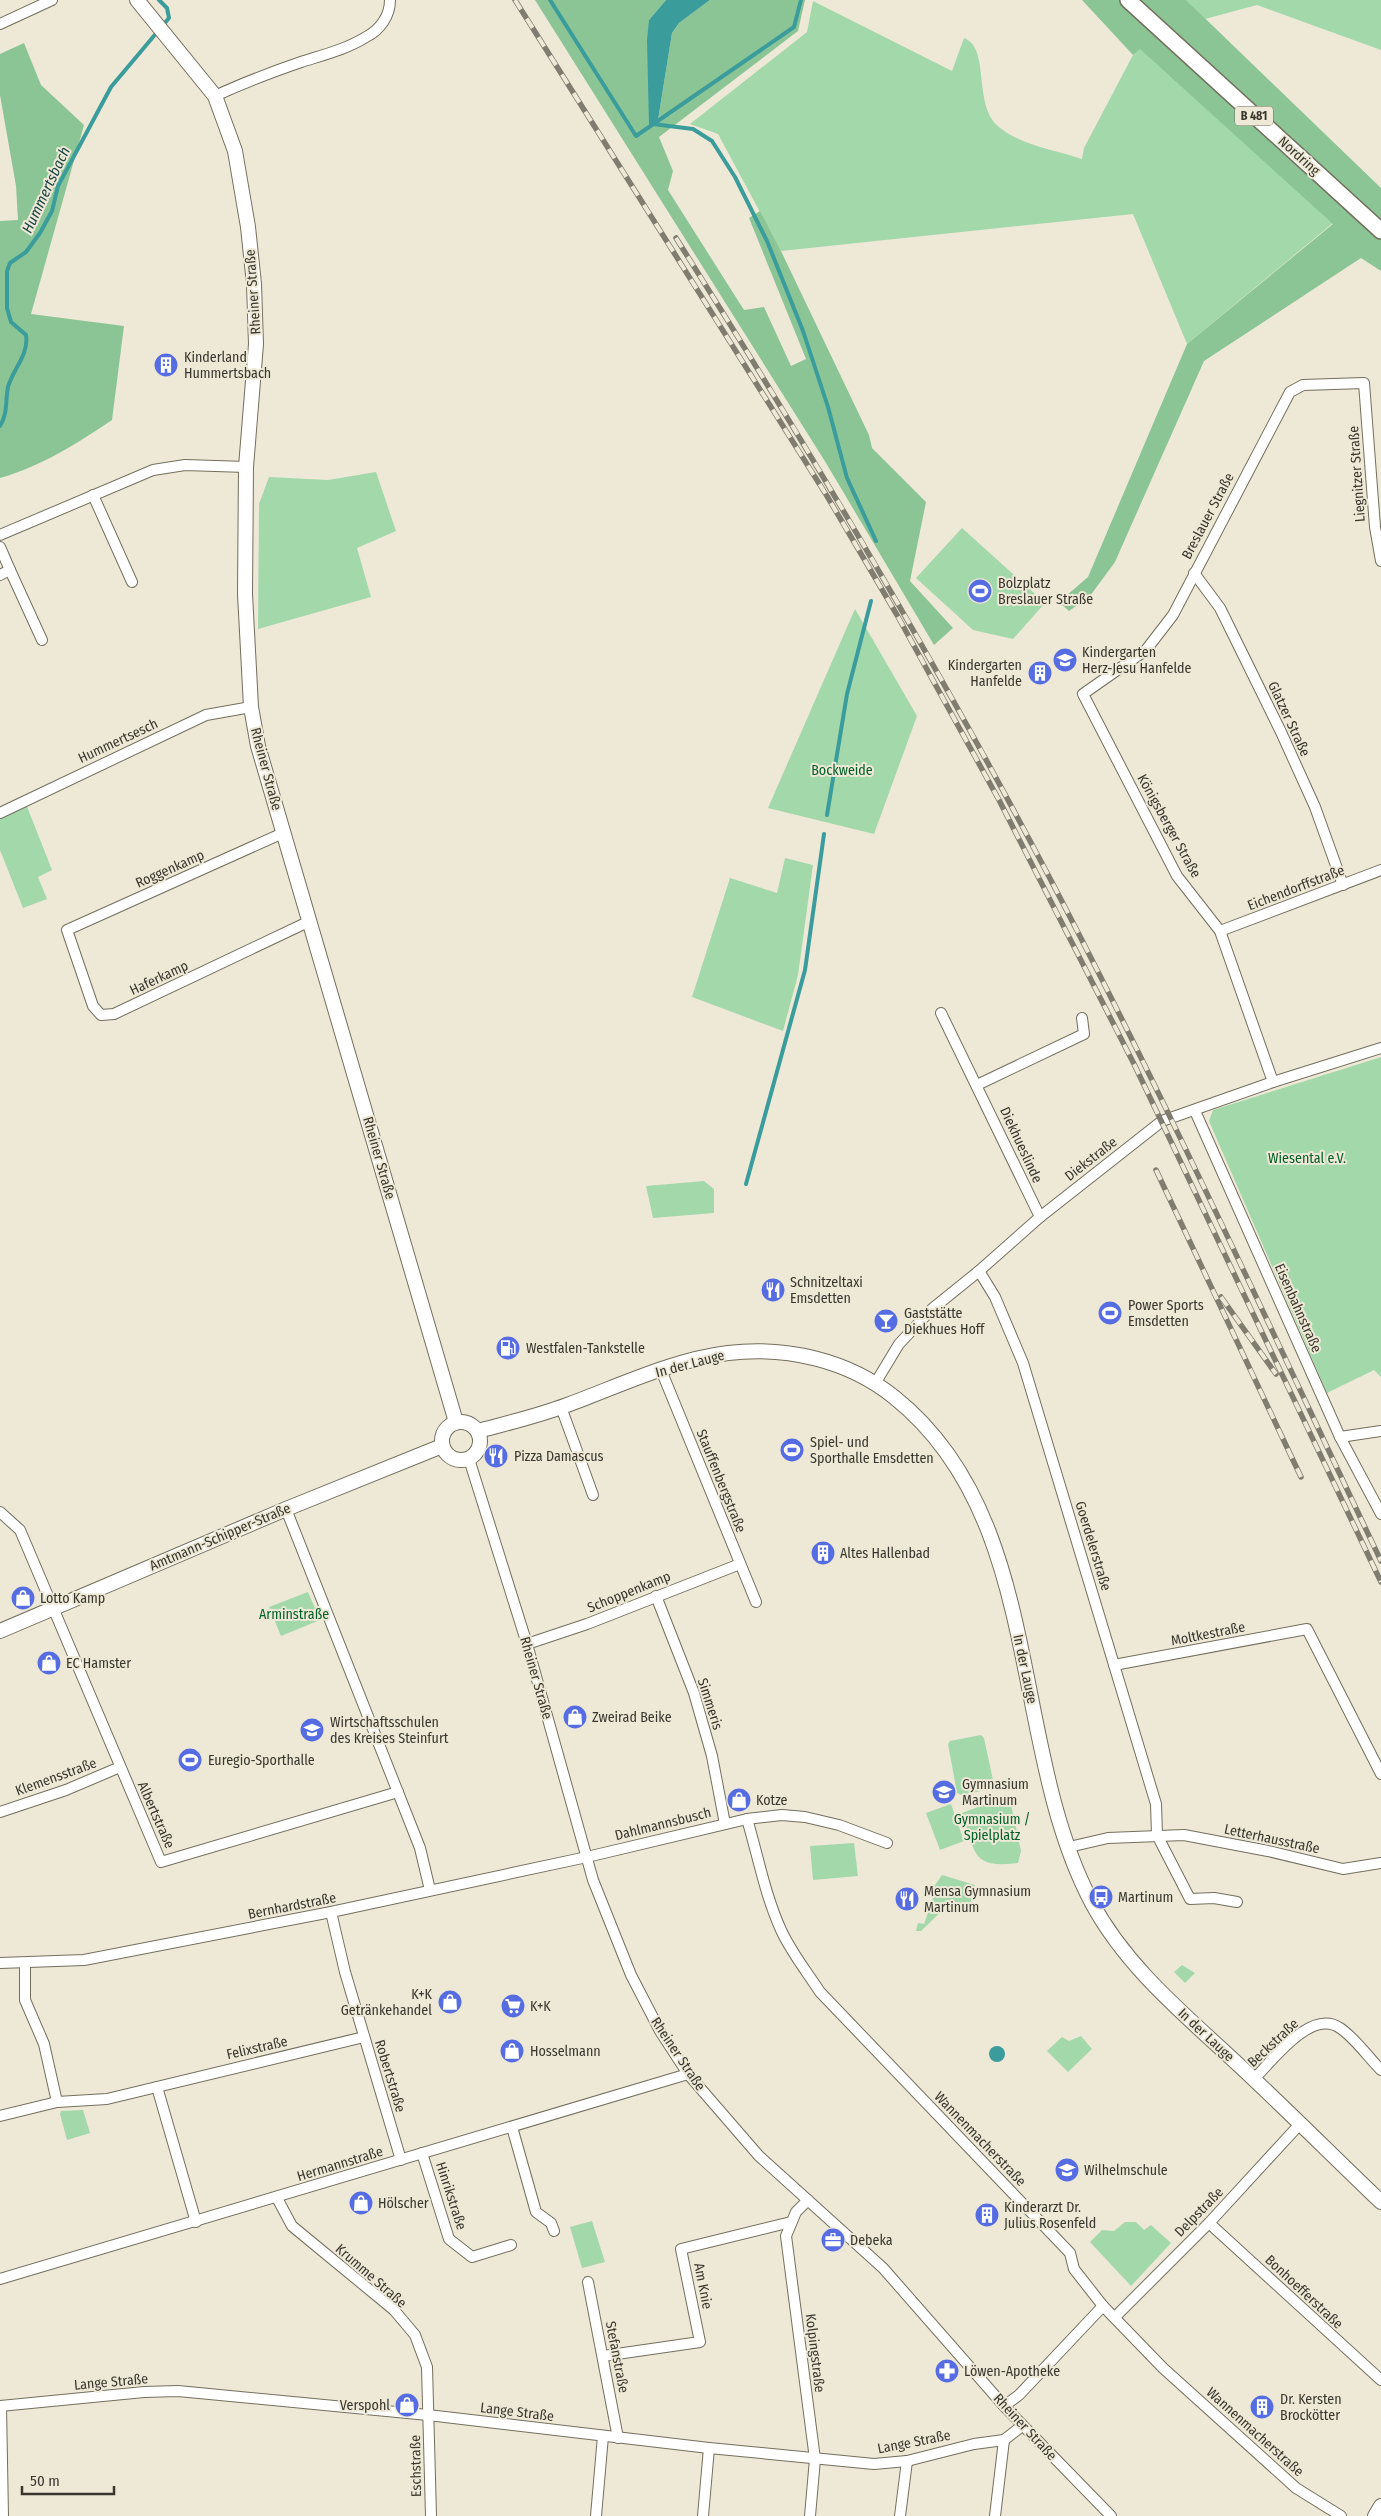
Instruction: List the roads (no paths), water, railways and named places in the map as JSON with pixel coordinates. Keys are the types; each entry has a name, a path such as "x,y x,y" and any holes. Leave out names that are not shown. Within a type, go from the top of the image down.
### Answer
{"main road":[{"name":"Nordring","path":"1128,0 1381,231"}],"street":[{"path":"0,24 52,0"},
{"name":"Rheiner Straße","path":"137,0 168,35 215,96 235,151 248,227 253,274 256,344 246,467 245,594 251,707 258,746 456,1422"},
{"path":"215,96 253,79 349,46 367,37 376,30 387,16 390,0"},
{"name":"Liegnitzer Straße","path":"1364,383 1375,527 1381,561"},
{"name":"Breslauer Straße","path":"1083,694 1146,650 1173,615 1290,392 1303,385 1364,383"},
{"path":"0,535 153,470 185,466 246,467"},
{"path":"93,495 132,582"},
{"path":"0,547 42,640"},
{"path":"0,575 10,570"},
{"name":"Glatzer Straße","path":"1194,573 1220,608 1281,732 1315,807 1343,885"},
{"name":"Königsberger Straße","path":"1083,694 1177,876 1220,931 1273,1082"},
{"name":"Hummertsesch","path":"0,813 206,715 251,707"},
{"name":"Roggenkamp","path":"67,930 283,833"},
{"name":"Eichendorffstraße","path":"1220,931 1381,870"},
{"name":"Haferkamp","path":"67,930 92,1006 101,1015 114,1014 310,921"},
{"name":"Diekhueslinde","path":"941,1013 1040,1217"},
{"path":"977,1085 1084,1034 1082,1018"},
{"name":"Diekstraße","path":"876,1382 894,1351 911,1330 932,1310 979,1272 1040,1217 1162,1122 1273,1082 1381,1048"},
{"name":"Eisenbahnstraße","path":"1194,1111 1340,1437 1381,1514"},
{"name":"Goerdelerstraße","path":"979,1272 995,1298 1023,1363 1156,1804 1157,1835"},
{"name":"In der Lauge","path":"478,1431 561,1407 661,1370 711,1356 767,1351 816,1358 842,1367 876,1382 913,1412 948,1452 970,1491 988,1532 1009,1597 1053,1795 1069,1847 1091,1902 1114,1939 1147,1979 1381,2202"},
{"name":"Stauffenbergstraße","path":"661,1370 756,1602"},
{"path":"561,1407 592,1495"},
{"path":"456,1422 469,1423 478,1431 480,1447 469,1459 461,1461 453,1459 446,1454 442,1446 444,1431 456,1422"},
{"path":"1340,1437 1381,1431"},
{"name":"Amtmann-Schipper-Straße","path":"0,1632 52,1608 286,1509 442,1446"},
{"name":"Rheiner Straße","path":"469,1459 527,1644 593,1880 631,1975 660,2031 688,2074 759,2156 883,2268 1022,2426 1111,2516"},
{"path":"286,1509 420,1848 430,1890"},
{"name":"Albertstraße","path":"0,1512 20,1530 162,1862 398,1792"},
{"name":"Schoppenkamp","path":"527,1644 587,1624 740,1564"},
{"name":"Simmeris","path":"656,1596 694,1693 712,1756 725,1824"},
{"name":"Moltkestraße","path":"1114,1666 1307,1629 1381,1774"},
{"name":"Klemensstraße","path":"0,1812 66,1790 120,1767"},
{"path":"747,1819 782,1815 805,1817 839,1825 887,1843"},
{"name":"Dahlmannsbusch","path":"587,1857 747,1819"},
{"name":"Wannenmacherstraße","path":"747,1819 772,1907 782,1932 820,1992 1070,2253 1074,2268 1103,2306 1163,2368 1296,2488 1341,2516"},
{"path":"1157,1835 1190,1899 1214,1898 1237,1902"},
{"name":"Letterhausstraße","path":"1069,1847 1108,1838 1157,1835 1184,1836 1268,1851 1343,1869 1381,1863"},
{"name":"Bernhardstraße","path":"0,1963 84,1960 331,1912 587,1857"},
{"name":"Robertstraße","path":"331,1912 344,1972 401,2160"},
{"path":"25,1963 25,2000 44,2044 57,2102"},
{"name":"Beckstraße","path":"1254,2079 1306,2028 1322,2022 1340,2028 1381,2070"},
{"name":"Felixstraße","path":"0,2116 57,2102 107,2099 364,2037"},
{"name":"Hermannstraße","path":"0,2279 688,2074"},
{"path":"157,2086 196,2222"},
{"name":"Delpstraße","path":"1115,2317 1209,2223 1300,2124"},
{"path":"512,2127 536,2212 551,2223 554,2231"},
{"name":"Hinrikstraße","path":"422,2154 449,2239 472,2257 510,2245"},
{"name":"Krumme Straße","path":"277,2198 292,2226 394,2310 415,2335 427,2367 428,2416"},
{"name":"Kolpingstraße","path":"808,2200 796,2212 786,2236 815,2459 810,2516"},
{"name":"Am Knie","path":"603,2356 700,2342 682,2249 791,2222"},
{"name":"Bonhoefferstraße","path":"1209,2223 1381,2380"},
{"name":"Stefanstraße","path":"588,2282 618,2438"},
{"path":"1004,2406 1018,2395 1103,2306"},
{"name":"Lange Straße","path":"3,2516 0,2406 144,2392 178,2392 428,2416 709,2448 874,2464 906,2461 974,2444 1004,2440"},
{"name":"Eschstraße","path":"428,2416 430,2516"},
{"path":"995,2516 1004,2440 1022,2426"},
{"path":"596,2516 603,2436"},
{"path":"703,2516 709,2448"},
{"path":"900,2516 906,2461"},
{"path":"1375,2516 1381,2506"}],"water":[{"path":"666,0 710,0 679,23 672,33 658,120 649,126 647,40 649,20"},
{"path":"994,2046 1000,2046 1005,2051 1003,2060 994,2062 989,2057 989,2051"}],"waterway":[{"name":"Hummertsbach","path":"0,426 5,412 10,380 23,355 26,342 26,335 11,322 7,308 7,271 10,263 26,252 40,233 52,211 58,186 111,87 169,18 167,8 159,0"},
{"path":"550,0 636,136 794,27 801,0"},
{"path":"653,124 693,129 712,141 735,177 767,241 803,331 828,407 847,478 876,541"},
{"path":"827,815 847,694 871,601"},
{"path":"746,1184 805,970 824,834"}],"railway":[{"path":"515,0 827,496 897,615 999,800 1134,1064 1381,1582"},
{"path":"676,238 820,471 958,708 1002,788 1089,954 1175,1126 1381,1561"},
{"path":"1156,1170 1301,1477"},
{"path":"1221,1297 1276,1374"}],"place":[{"name":"Kinderland Hummertsbach","path":"166,365"},
{"name":"Bolzplatz Breslauer Straße","path":"980,591"},
{"name":"Kindergarten Herz-Jesu Hanfelde","path":"1065,660"},
{"name":"Kindergarten Hanfelde","path":"1040,673"},
{"name":"Schnitzeltaxi Emsdetten","path":"773,1290"},
{"name":"Power Sports Emsdetten","path":"1110,1313"},
{"name":"Gaststätte Diekhues Hoff","path":"886,1321"},
{"name":"Westfalen-Tankstelle","path":"508,1348"},
{"name":"Spiel- und Sporthalle Emsdetten","path":"792,1450"},
{"name":"Pizza Damascus","path":"496,1456"},
{"name":"Altes Hallenbad","path":"823,1553"},
{"name":"Lotto Kamp","path":"23,1598"},
{"name":"EC Hamster","path":"49,1663"},
{"name":"Zweirad Beike","path":"575,1717"},
{"name":"Wirtschaftsschulen des Kreises Steinfurt","path":"312,1730"},
{"name":"Euregio-Sporthalle","path":"190,1760"},
{"name":"Gymnasium Martinum","path":"944,1792"},
{"name":"Kotze","path":"739,1800"},
{"name":"Martinum","path":"1101,1897"},
{"name":"Mensa Gymnasium Martinum","path":"907,1899"},
{"name":"K+K Getränkehandel","path":"450,2002"},
{"name":"K+K","path":"513,2006"},
{"name":"Hosselmann","path":"512,2051"},
{"name":"Wilhelmschule","path":"1067,2170"},
{"name":"Hölscher","path":"361,2203"},
{"name":"Kinderarzt Dr. Julius Rosenfeld","path":"987,2215"},
{"name":"Debeka","path":"833,2240"},
{"name":"Löwen-Apotheke","path":"947,2371"},
{"name":"Verspohl","path":"407,2405"},
{"name":"Dr. Kersten Brockötter","path":"1262,2407"}],"park label":[{"name":"Bockweide","path":"842,770"},
{"name":"Wiesental e.V.","path":"1307,1158"},
{"name":"Arminstraße","path":"294,1614"},
{"name":"Gymnasium / Spielplatz","path":"992,1828"}]}
